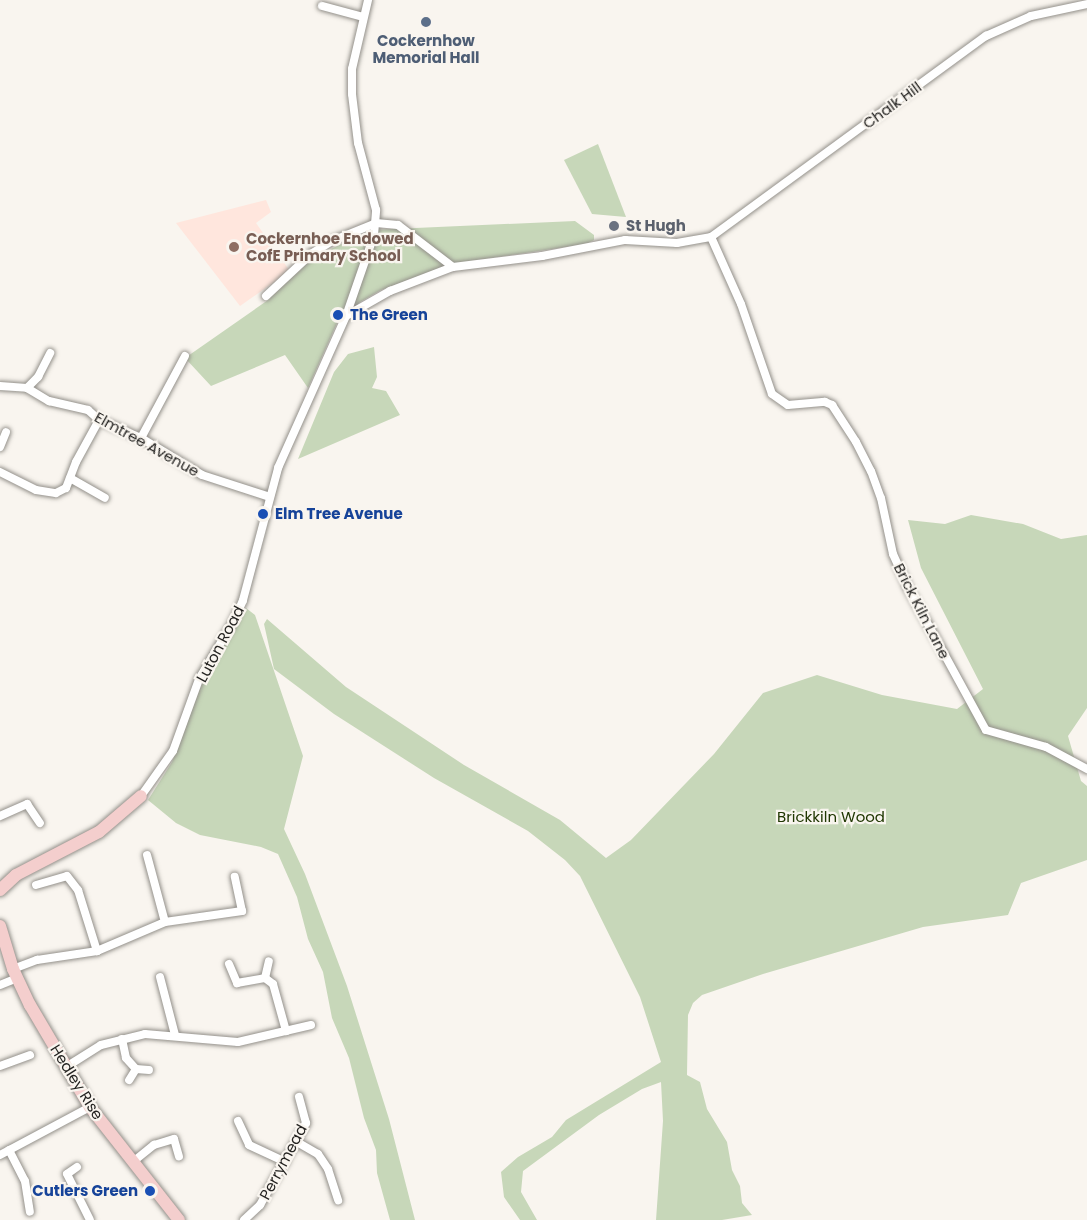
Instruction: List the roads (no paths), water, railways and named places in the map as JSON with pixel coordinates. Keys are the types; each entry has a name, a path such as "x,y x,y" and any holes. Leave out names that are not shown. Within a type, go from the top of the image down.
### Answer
{"street":[{"path":"368,0 352,69 353,119 376,210 376,223"},
{"name":"Chalk Hill","path":"711,237 986,36 1031,16 1087,4"},
{"path":"322,6 363,17"},
{"path":"266,296 311,254 332,241 376,223 398,225 453,267"},
{"name":"Luton Road","path":"141,796 173,751 199,679 232,624 243,600 270,497 290,438 346,316 376,223"},
{"path":"346,316 390,291 453,267 542,256 625,240 677,243 711,237"},
{"name":"Brick Kiln Lane","path":"711,237 741,304 772,394 788,405 812,402 825,402 832,405 856,442 871,471 881,498 893,554 907,586 986,730 1046,747 1087,769"},
{"path":"0,386 27,388 38,377 50,353"},
{"path":"141,438 184,356"},
{"name":"Elmtree Avenue","path":"27,388 49,401 88,410 99,420 141,438 202,475 270,497"},
{"path":"0,472 36,490 56,493 66,488 99,420"},
{"path":"0,447 6,432"},
{"path":"70,478 105,498"},
{"path":"0,890 16,875 99,832 141,796"},
{"path":"0,816 27,804 40,823"},
{"path":"147,855 165,922"},
{"path":"0,877 16,875"},
{"path":"36,885 68,876 78,890 97,951"},
{"path":"0,985 38,960 97,951 165,922 242,911 235,877"},
{"name":"Hedley Rise","path":"0,928 15,973 90,1107 179,1220"},
{"path":"265,978 269,961"},
{"path":"230,964 237,983 265,978 273,984 286,1031"},
{"path":"160,977 175,1035"},
{"path":"66,1067 101,1045 145,1034 238,1042 311,1025"},
{"path":"122,1039 126,1058 136,1069 149,1070"},
{"path":"0,1066 30,1055"},
{"path":"129,1080 136,1069"},
{"name":"Perrymead","path":"244,1220 260,1205 297,1142 306,1122 299,1097"},
{"path":"0,1155 90,1107"},
{"path":"238,1121 249,1145 285,1162"},
{"path":"134,1161 154,1145 174,1139 179,1156"},
{"path":"297,1142 318,1154 328,1169 338,1200"},
{"path":"9,1150 25,1181 30,1212"},
{"path":"77,1167 68,1174 90,1220"}],"place":[{"name":"Cockernhow Memorial Hall","path":"426,22"},
{"name":"St Hugh","path":"614,226"},
{"name":"Cockernhoe Endowed CofE Primary School","path":"234,247"},
{"name":"The Green","path":"338,315"},
{"name":"Elm Tree Avenue","path":"263,514"},
{"name":"Cutlers Green","path":"150,1191"}],"park label":[{"name":"Brickkiln Wood","path":"831,817"}]}
